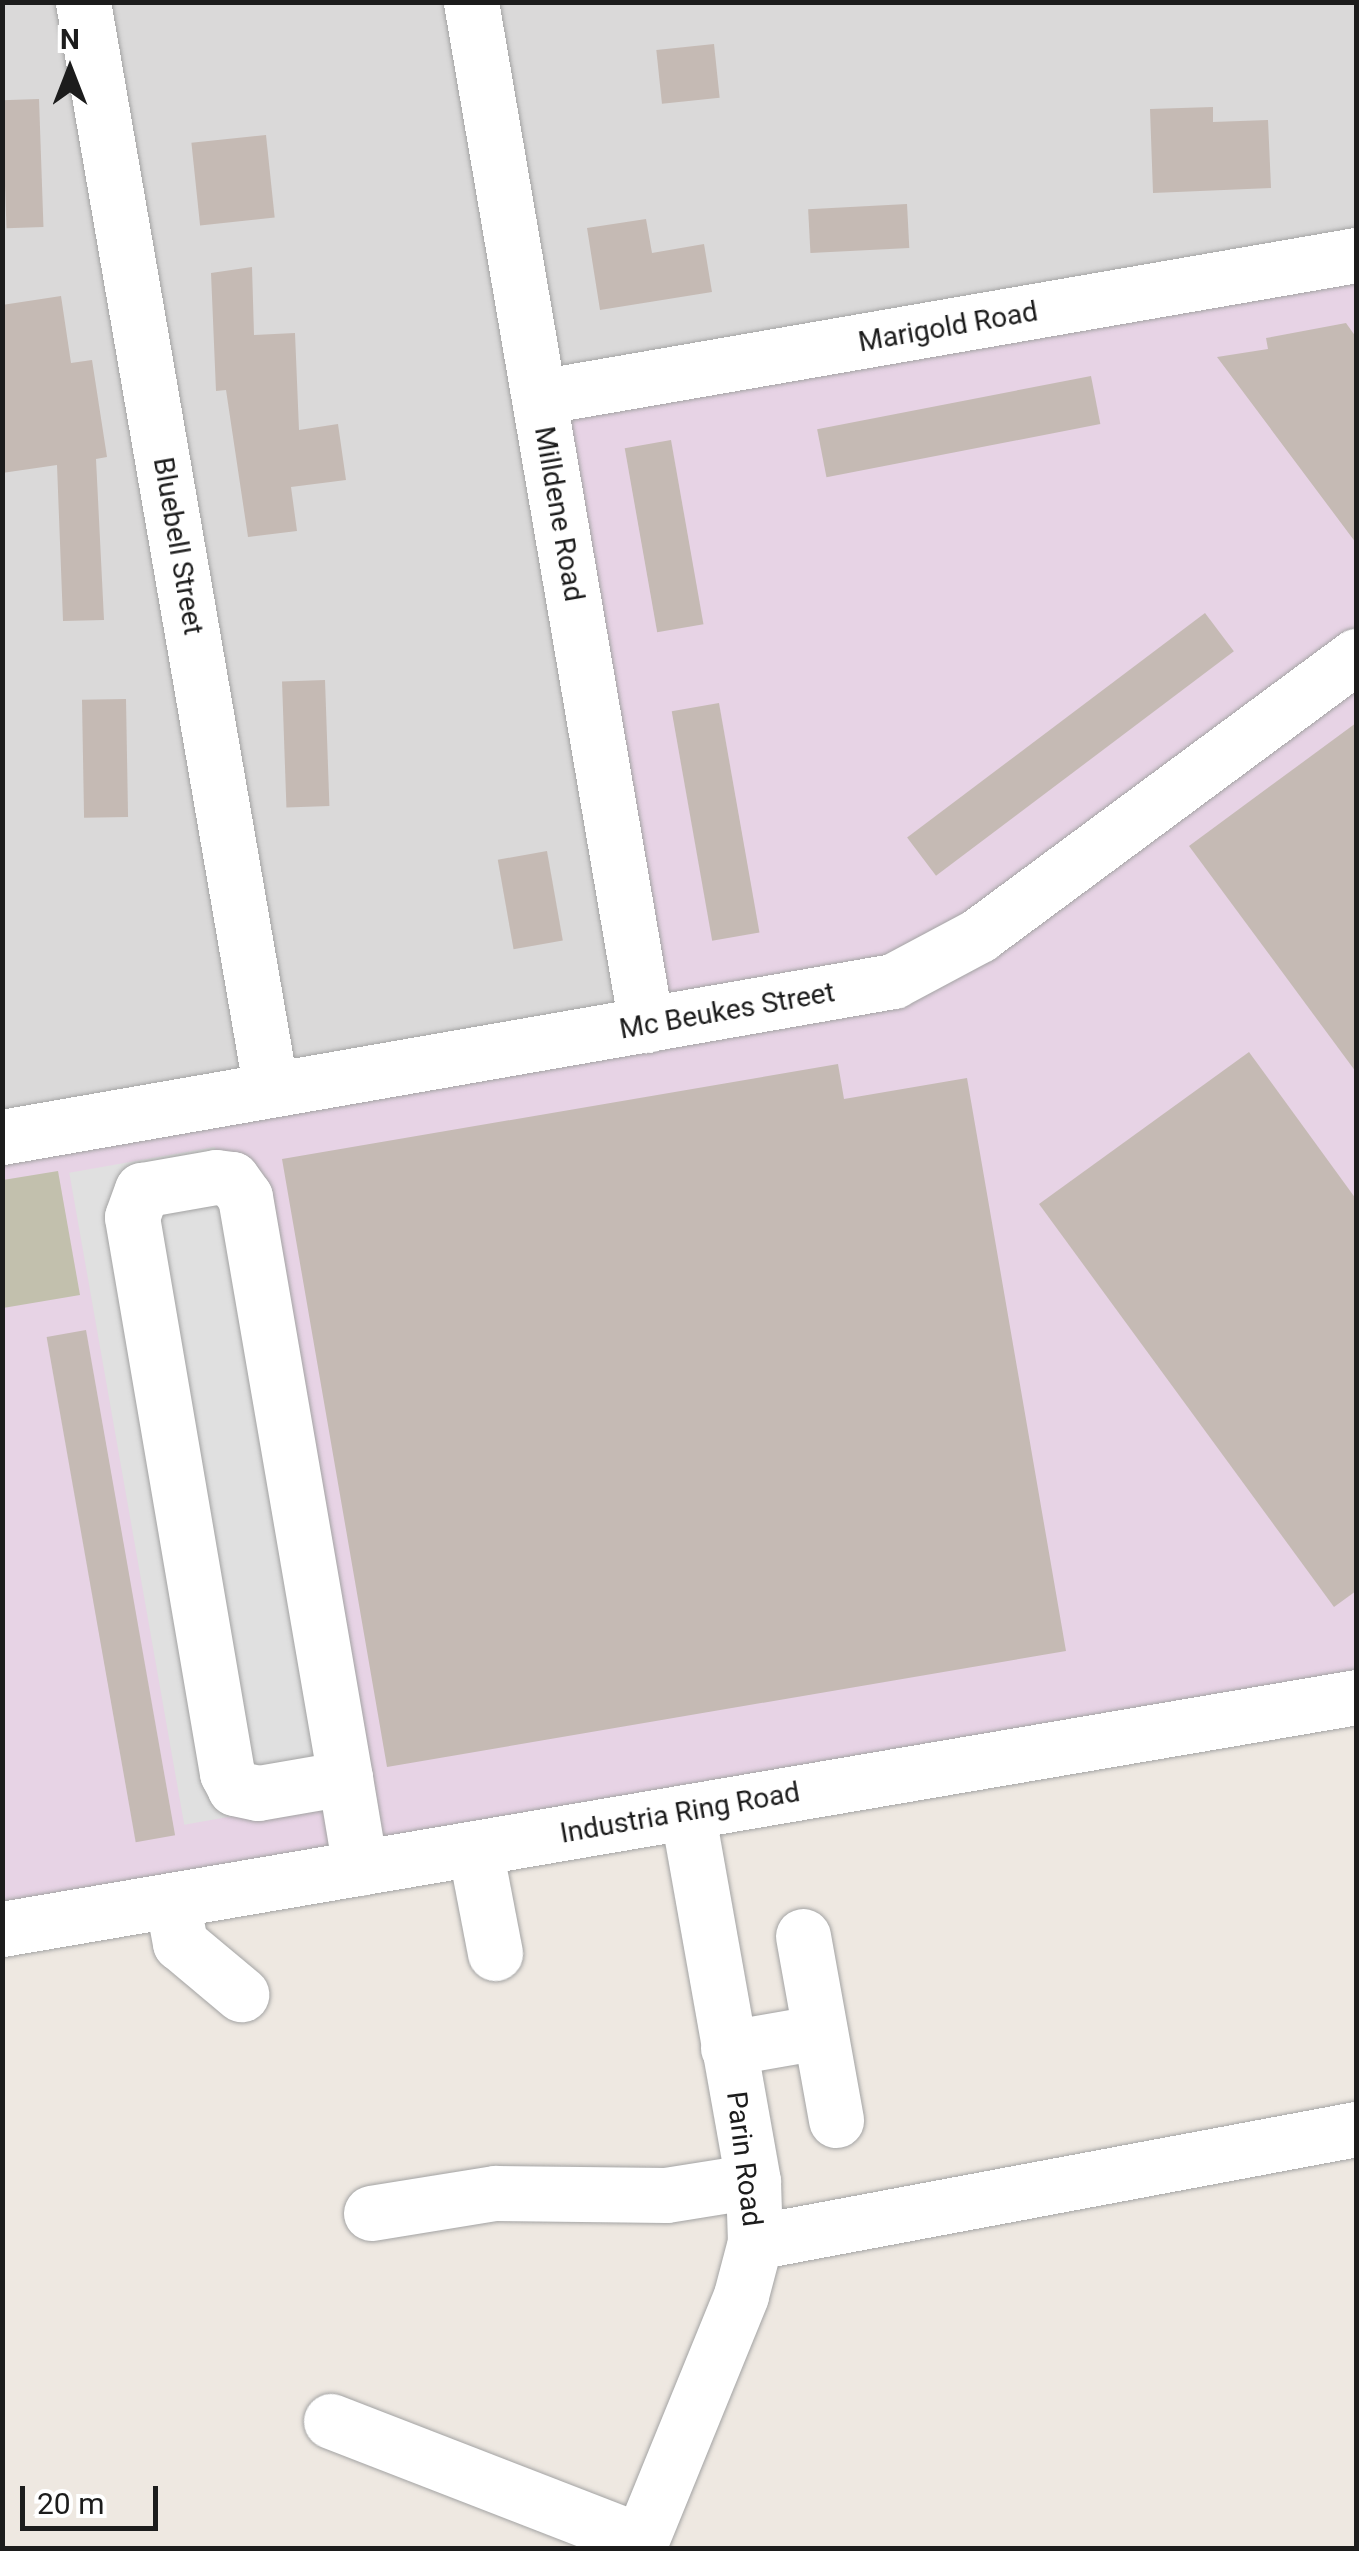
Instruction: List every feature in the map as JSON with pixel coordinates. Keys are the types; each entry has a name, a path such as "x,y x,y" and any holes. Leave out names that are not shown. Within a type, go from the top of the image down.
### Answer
{"street":[{"name":"Bluebell Street","path":"83,2 272,1090"},
{"path":"471,3 479,2"},
{"name":"Milldene Road","path":"471,3 646,1025"},
{"name":"Marigold Road","path":"539,396 1356,256"},
{"name":"Mc Beukes Street","path":"2,1137 646,1025 924,969 1356,656"},
{"path":"344,1778 258,1793 230,1781 132,1217 142,1190 216,1177 243,1190 360,1868"},
{"name":"Industria Ring Road","path":"2,1929 1356,1697"},
{"name":"Parin Road","path":"639,2545 742,2296 755,2242 753,2181 686,1812"},
{"path":"475,1849 496,1953"},
{"path":"172,1900 180,1944 241,1994"},
{"path":"802,1936 836,2120"},
{"path":"728,2048 820,2032"},
{"path":"755,2242 1356,2129"},
{"path":"371,2213 495,2193 666,2195 753,2181"},
{"path":"331,2421 639,2545"}],"shaded area":[{"path":"3,3 1356,3 1356,253 644,1029 3,1139"},
{"path":"1356,253 1356,1699 3,1932 3,1139 644,1028 535,394"},
{"path":"215,1147 330,1799 184,1825 69,1173"},
{"path":"58,1171 80,1295 3,1308 3,1180"}],"building":[{"path":"714,44 720,98 662,104 656,50"},
{"path":"39,99 43,227 6,228 2,100"},
{"path":"1213,107 1213,122 1268,120 1271,188 1153,193 1150,109"},
{"path":"266,135 275,218 200,225 191,143"},
{"path":"907,204 909,248 810,253 808,209"},
{"path":"646,219 652,253 704,244 712,292 600,310 587,228"},
{"path":"252,267 254,335 295,333 299,430 338,424 346,480 291,487 297,531 248,537 226,390 216,391 211,273"},
{"path":"61,296 71,363 92,360 107,457 96,459 104,620 63,621 57,465 2,473 2,305"},
{"path":"1346,323 1356,337 1356,543 1217,357 1268,349 1266,338"},
{"path":"1091,376 1100,424 826,477 817,429"},
{"path":"671,440 703,624 657,632 625,448"},
{"path":"1205,613 1234,651 936,876 907,837"},
{"path":"325,680 329,806 286,807 282,682"},
{"path":"126,699 128,817 84,818 82,700"},
{"path":"719,703 759,932 712,941 672,711"},
{"path":"1356,723 1356,1072 1189,846"},
{"path":"547,851 563,941 514,949 498,860"},
{"path":"1249,1052 1356,1199 1356,1591 1334,1607 1039,1204"},
{"path":"838,1064 844,1099 967,1078 1066,1651 387,1767 282,1159"},
{"path":"86,1330 175,1835 136,1842 47,1337"}]}
